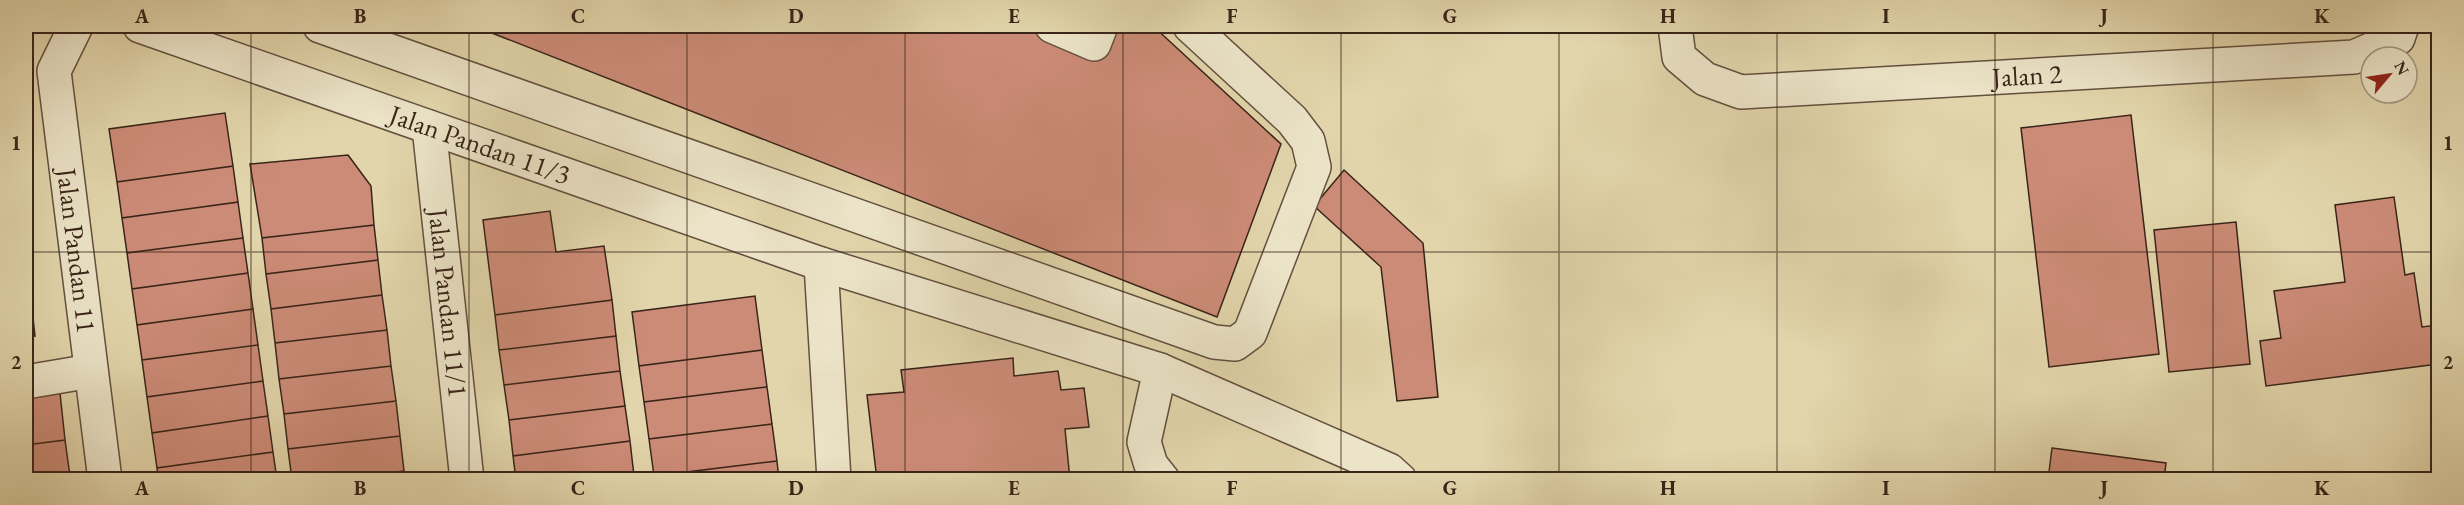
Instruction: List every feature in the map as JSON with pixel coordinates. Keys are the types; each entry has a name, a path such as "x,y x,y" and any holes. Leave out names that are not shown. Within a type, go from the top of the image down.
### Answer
{"street":[{"name":"Jalan Pandan 11","path":"76,26 54,71 105,480"},
{"name":"Jalan Pandan 11/3","path":"140,26 821,264 1160,370 1389,470 1400,480"},
{"path":"320,26 1214,342 1235,345 1250,333 1314,167 1308,141 1292,120 1190,26"},
{"path":"1052,26 1094,44 1101,26"},
{"name":"Jalan 2","path":"1676,26 1679,57 1705,79 1741,92 2354,57 2398,38 2402,26"},
{"name":"Jalan Pandan 11/1","path":"429,127 467,480"},
{"path":"821,264 834,480"},
{"path":"1160,370 1144,442 1151,465 1163,480"},
{"path":"26,382 91,371"}],"building":[{"path":"474,26 1153,26 1281,144 1217,317"},
{"path":"225,113 233,166 117,182 109,129"},
{"path":"2131,115 2159,354 2049,367 2021,128"},
{"path":"348,155 371,186 374,225 262,238 250,164"},
{"path":"233,166 238,202 122,218 117,182"},
{"path":"1344,170 1423,243 1438,397 1397,401 1381,267 1314,206"},
{"path":"2394,197 2405,275 2414,273 2422,327 2438,325 2438,364 2266,386 2260,341 2281,338 2274,291 2345,282 2335,205"},
{"path":"238,202 243,238 127,253 122,218"},
{"path":"550,211 556,252 604,246 612,300 495,315 483,220"},
{"path":"2236,222 2250,364 2169,372 2154,230"},
{"path":"374,225 378,260 266,274 262,238"},
{"path":"243,238 248,273 132,289 127,253"},
{"path":"378,260 382,295 271,309 266,274"},
{"path":"26,264 31,299 26,300"},
{"path":"248,273 253,309 137,325 132,289"},
{"path":"382,295 387,330 275,343 271,309"},
{"path":"755,296 762,350 639,366 632,312"},
{"path":"31,299 35,336 26,337 26,300"},
{"path":"612,300 616,336 499,350 495,315"},
{"path":"253,309 258,345 142,360 137,325"},
{"path":"387,330 391,366 279,379 275,343"},
{"path":"616,336 620,371 504,385 499,350"},
{"path":"258,345 263,381 147,397 142,360"},
{"path":"762,350 767,387 644,402 639,366"},
{"path":"1013,358 1014,376 1058,371 1061,390 1084,388 1089,427 1065,429 1070,480 877,480 867,395 904,392 901,370"},
{"path":"391,366 396,401 284,414 279,379"},
{"path":"620,371 625,406 509,420 504,385"},
{"path":"263,381 268,416 152,433 147,397"},
{"path":"767,387 772,424 649,439 644,402"},
{"path":"60,393 65,440 26,445 26,396"},
{"path":"396,401 400,436 288,449 284,414"},
{"path":"625,406 630,441 513,456 509,420"},
{"path":"268,416 273,452 157,468 152,433"},
{"path":"772,424 777,461 654,476 649,439"},
{"path":"400,436 404,471 329,480 292,480 288,449"},
{"path":"65,440 70,476 26,480 26,445"},
{"path":"630,441 634,476 608,480 516,480 513,456"},
{"path":"2052,448 2166,463 2164,480 2048,480"},
{"path":"273,452 277,480 158,480 157,468"},
{"path":"777,461 779,480 654,480 654,476"},
{"path":"404,471 405,480 329,480"},
{"path":"70,476 70,480 37,480"}]}
